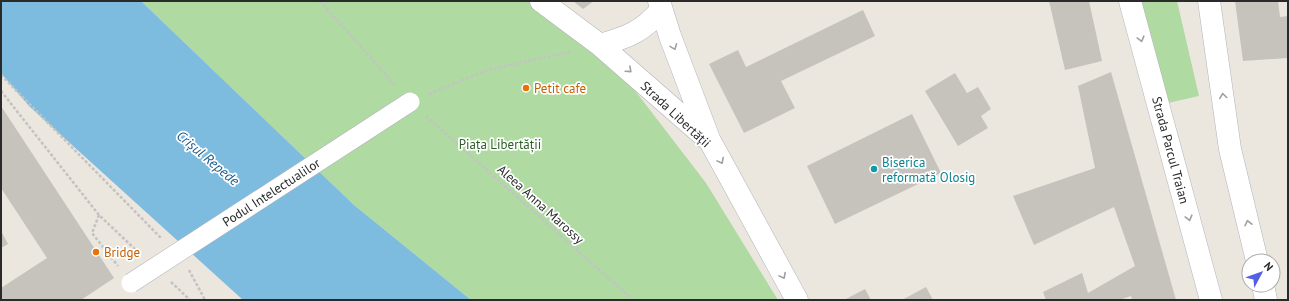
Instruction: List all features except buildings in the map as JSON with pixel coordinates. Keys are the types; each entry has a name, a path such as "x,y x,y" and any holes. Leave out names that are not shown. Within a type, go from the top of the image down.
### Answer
{"street":[{"name":"Strada Libertății","path":"541,1 600,44 710,141 797,300"},
{"name":"Strada Parcul Traian","path":"1130,1 1210,300"},
{"path":"1209,1 1230,149 1255,253"},
{"path":"600,44 637,33 649,24 660,6"},
{"path":"660,6 710,141"},
{"name":"Podul Intelectualilor","path":"131,283 410,102"}],"path":[{"name":"Aleea Anna Marossy","path":"320,1 410,102 633,300"},
{"path":"410,102 487,70 600,44"},
{"path":"1,75 167,243"},
{"path":"1,92 99,215 139,252"},
{"path":"99,215 92,233 131,283"},
{"path":"187,267 204,300"},
{"path":"167,279 190,300"}],"green space":[{"name":"Piața Libertății","path":"141,1 541,1 600,45 706,183 778,300 471,300 354,205"},
{"path":"1130,1 1177,1 1199,96 1159,105"}],"water":[{"name":"Crișul Repede","path":"1,1 141,1 354,205 471,300 243,300 29,106 1,73"}],"place":[{"name":"Petit cafe","path":"526,88"},
{"name":"Biserica reformată Olosig","path":"874,169"},
{"name":"Bridge","path":"96,252"}]}
